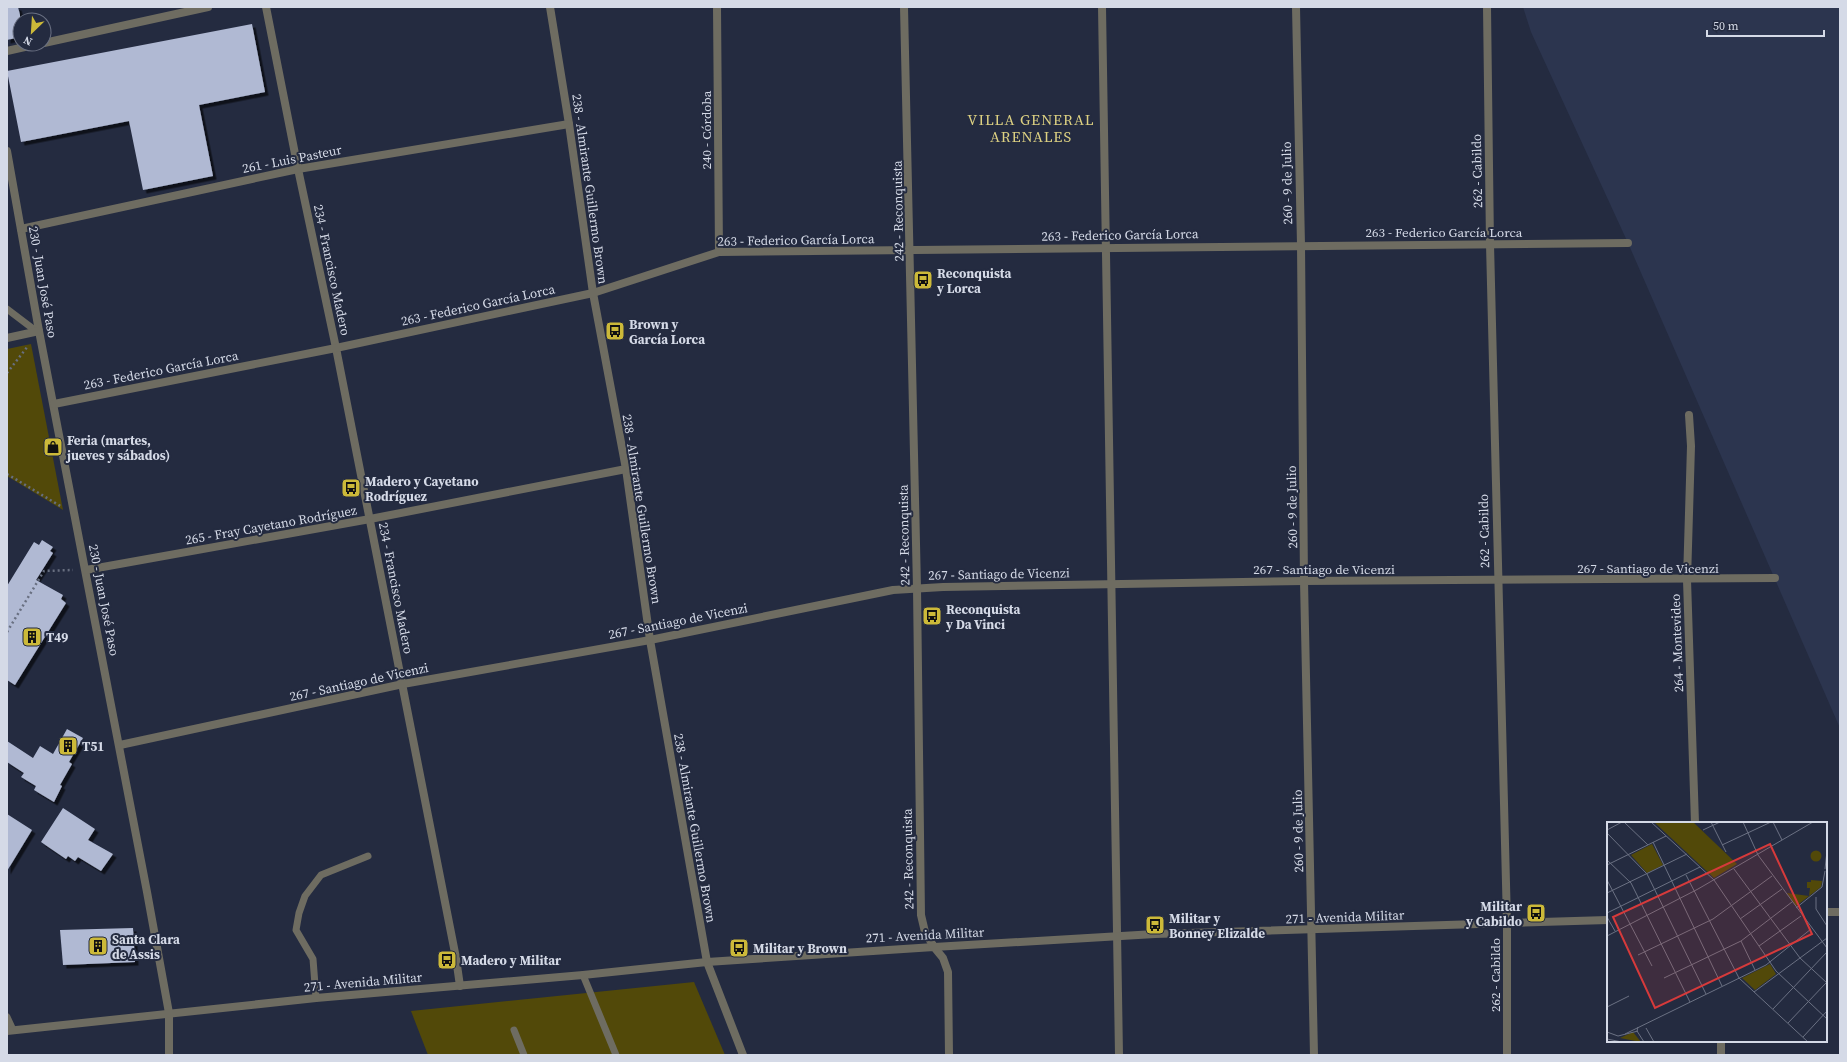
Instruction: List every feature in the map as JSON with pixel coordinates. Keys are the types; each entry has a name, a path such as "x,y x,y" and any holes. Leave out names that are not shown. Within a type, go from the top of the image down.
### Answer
{"street":[{"path":"52,41 208,7"},
{"name":"234 - Francisco Madero","path":"266,7 403,684 456,958 460,986"},
{"name":"238 - Almirante Guillermo Brown","path":"550,7 569,124 593,293 626,469 650,640 706,962 743,1055"},
{"name":"240 - Córdoba","path":"717,7 719,252"},
{"name":"242 - Reconquista","path":"904,7 911,250 921,915 925,932 943,958 948,972 949,1055"},
{"path":"1102,7 1119,1055"},
{"name":"260 - 9 de Julio","path":"1296,7 1301,245 1304,581 1313,930 1314,1055"},
{"name":"262 - Cabildo","path":"1487,7 1490,244 1506,923 1507,1055"},
{"name":"261 - Luis Pasteur","path":"21,229 298,169 569,124"},
{"name":"230 - Juan José Paso","path":"7,151 38,331 54,404 120,745 169,1013 169,1055"},
{"name":"263 - Federico García Lorca","path":"54,404 336,348 593,293 719,252 1301,245 1628,243"},
{"path":"7,338 38,331"},
{"name":"264 - Montevideo","path":"1689,415 1691,446 1687,580 1694,822"},
{"name":"265 - Fray Cayetano Rodríguez","path":"86,570 370,519 626,469"},
{"name":"267 - Santiago de Vicenzi","path":"120,745 403,684 650,640 893,590 917,588 1304,581 1687,580 1775,578"},
{"path":"1827,912 1840,912"},
{"name":"271 - Avenida Militar","path":"10,1030 316,998 583,975 706,962 1117,936 1607,920"},
{"path":"1720,1042 1721,1055"}],"lane":[{"path":"7,309 38,331"},
{"path":"316,998 313,959 296,930 299,913 305,896 321,875 368,856"},
{"path":"583,975 616,1055"},
{"path":"7,1017 10,1030"},
{"path":"514,1030 524,1055"}],"path":[{"path":"7,373 38,331"},
{"path":"7,474 64,509 74,508"},
{"path":"7,632 44,571 86,570"}],"shaded area":[{"path":"1523,7 1840,7 1840,728 1628,243 1531,32"},
{"path":"31,344 63,510 7,476 7,349"},
{"path":"694,982 725,1055 428,1055 411,1011"}],"building":[{"path":"7,7 18,7 19,12 12,12 12,39 7,40"},
{"path":"252,24 265,92 199,105 213,176 143,190 129,121 21,142 7,71"},
{"path":"42,540 53,547 50,551 53,553 36,580 63,595 61,599 66,603 15,685 7,680 7,586 34,542 39,545"},
{"path":"67,729 83,738 69,762 72,764 60,785 62,786 54,802 34,790 36,786 21,777 24,773 7,762 7,741 33,758 40,746 53,754"},
{"path":"63,808 95,829 88,840 113,854 101,871 78,857 75,861 68,856 66,859 41,842"},
{"path":"7,814 32,830 7,871"},
{"name":"Santa Clara de Assis","path":"133,928 135,962 63,965 60,930"}],"place":[{"name":"Reconquista y Lorca","path":"923,280"},
{"name":"Brown y García Lorca","path":"615,331"},
{"name":"Feria (martes, jueves y sábados)","path":"53,447"},
{"name":"Madero y Cayetano Rodríguez","path":"351,488"},
{"name":"Reconquista y Da Vinci","path":"932,616"},
{"name":"T49","path":"32,637"},
{"name":"T51","path":"68,746"},
{"name":"Militar y Cabildo","path":"1536,913"},
{"name":"Militar y Bonney Elizalde","path":"1155,925"},
{"name":"Santa Clara de Assis","path":"98,946"},
{"name":"Militar y Brown","path":"739,948"},
{"name":"Madero y Militar","path":"447,960"}],"district":[{"name":"VILLA GENERAL ARENALES","path":"1031,128"}]}
